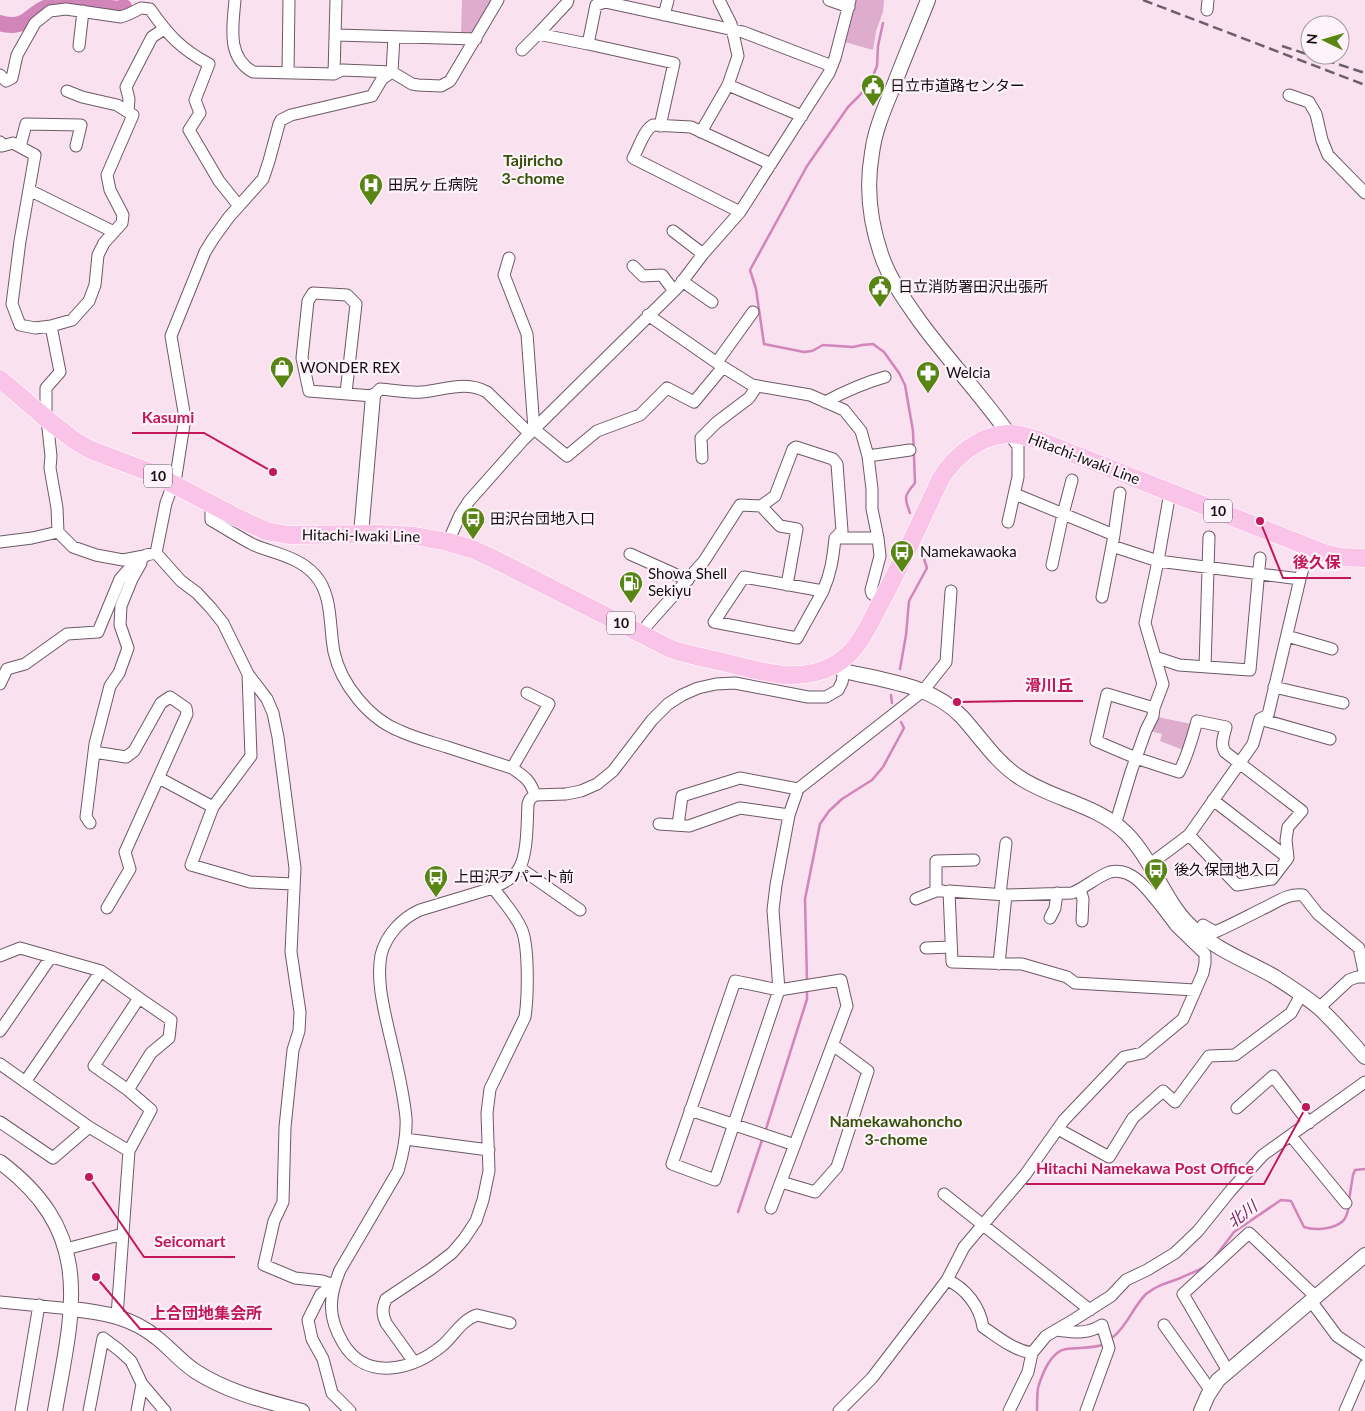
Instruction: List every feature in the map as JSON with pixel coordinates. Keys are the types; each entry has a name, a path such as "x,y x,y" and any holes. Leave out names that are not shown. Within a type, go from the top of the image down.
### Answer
{"main road":[{"name":"Hitachi-Iwaki Line","path":"0,379 75,441 91,450 145,470 266,531 277,534 302,535 360,534 415,536 448,542 472,549 492,558 680,652 786,676 805,675 839,668 867,630 948,467 969,447 981,441 1008,434 1018,434 1038,440 1309,547 1341,557 1365,558"}],"street":[{"path":"235,0 232,32 233,47 246,68 253,72 334,74 342,70 392,72 412,84 441,86 450,82 498,0"},
{"path":"288,73 289,0"},
{"path":"334,74 336,0"},
{"path":"522,50 568,0"},
{"path":"664,16 668,0"},
{"path":"701,132 728,85 738,56 730,24 719,0"},
{"path":"448,542 460,515 469,502 532,431 674,291 740,212 829,73 836,58 850,4 830,0"},
{"path":"928,0 883,113 874,144 869,177 873,228 881,256 894,282 921,323 1018,446 1018,476 1008,522"},
{"path":"588,44 596,5 611,2 664,16 743,32 832,66"},
{"path":"0,74 6,82 12,78 17,55 35,23 50,11 66,9 121,16 152,4 164,29 192,55 209,64 195,100 200,113 189,130 219,181 239,206"},
{"path":"79,46 83,11"},
{"path":"128,112 129,99 126,87 152,37 164,29"},
{"path":"538,34 674,63 660,126"},
{"path":"336,36 476,40"},
{"path":"392,72 394,37"},
{"path":"90,823 86,817 95,744 110,686 119,673 128,648 120,625 121,606 132,580 151,554 176,476 185,418 171,336 205,252 213,238 263,179 281,120 291,115 369,98 374,94 382,79 392,72"},
{"path":"728,85 802,116"},
{"path":"1,145 13,143 35,155 12,304 20,324 35,328 72,320 89,301 95,285 98,255 104,243 122,223 123,215 110,190 107,175 133,115 117,105 82,97 68,91"},
{"path":"1290,95 1309,102 1316,114 1322,140 1328,155 1365,193"},
{"path":"20,147 26,124 81,125 76,146"},
{"path":"740,212 634,158 650,126 690,126 771,164"},
{"path":"29,190 114,232"},
{"path":"673,231 704,254"},
{"path":"509,258 504,275 527,334 532,431"},
{"path":"633,266 642,276 662,275 674,291"},
{"path":"682,281 712,302"},
{"path":"346,393 356,304 347,296 313,293 308,301 302,358 309,391 373,396"},
{"path":"0,303 12,304"},
{"path":"360,534 373,396 380,390 422,392 462,385 478,387 487,392 532,431 567,456 597,431 640,415 668,388 694,402 753,312"},
{"path":"648,315 752,385 810,395 844,410 861,431 868,456 872,488 872,509 880,556 872,594 883,599"},
{"path":"51,326 60,372 46,388 51,456 50,468 58,508 58,532 73,547 96,555 123,560 151,554"},
{"path":"825,402 866,383 885,377"},
{"path":"702,458 701,438 716,423 749,398 757,386"},
{"path":"642,634 648,624 704,562 740,505 762,506 775,496 793,449 796,447 833,458 837,464 842,531 835,538 833,559 823,591 797,638 714,622 744,577 823,591"},
{"path":"868,456 910,450"},
{"path":"1052,565 1072,480"},
{"path":"1102,597 1120,493"},
{"path":"1115,824 1136,758 1153,716 1163,684 1145,623 1158,561 1168,498 1171,493"},
{"path":"1014,494 1063,514 1158,561 1300,579"},
{"path":"211,504 211,520 253,544 294,560 305,566 317,577 324,590 328,604 330,632 342,676 357,698 381,720 399,731 512,768 525,777 535,795"},
{"path":"762,506 780,526 797,529 787,585"},
{"path":"0,542 58,532"},
{"path":"1205,667 1209,537"},
{"path":"835,538 878,538"},
{"path":"1149,864 1189,835 1253,744 1260,719 1268,715 1309,547"},
{"path":"151,554 197,593 223,623 248,674 267,699 273,713 278,737 295,868 291,952 300,1012 299,1031 293,1050 285,1127 283,1202 274,1221 264,1265 295,1278 322,1281 334,1285"},
{"path":"0,684 7,669 25,664 67,634 98,632 120,579 127,571 151,554"},
{"path":"630,554 688,580"},
{"path":"1155,657 1180,665 1250,670 1260,558"},
{"path":"771,1208 847,1006 841,980 778,990 734,981 672,1164 715,1180 778,990 773,910 789,815 798,789 923,691 946,662 951,591"},
{"path":"1287,636 1332,648"},
{"path":"510,1323 477,1315 472,1316 444,1344 428,1355 414,1362 385,1369 375,1368 354,1358 334,1326 331,1298 334,1285 340,1270 398,1171 406,1139 404,1100 380,987 382,953 389,937 400,923 410,915 433,905 493,888 513,876 520,868 526,841 528,804 530,799 535,795 581,791 597,784 613,772 652,720 668,704 698,688 716,684 735,683 808,697 826,697 838,690 842,682 839,668 897,682 937,698 961,716 998,760 1019,777 1047,793 1100,814 1115,824 1126,834 1149,864 1179,922 1274,977 1319,1008 1365,1057"},
{"path":"248,674 251,756 212,807 191,865 250,882 294,884"},
{"path":"1274,687 1343,704"},
{"path":"512,768 549,704 527,693"},
{"path":"1154,708 1107,694 1096,741 1136,758 1178,772 1188,752 1197,721 1226,728 1222,741 1225,752 1302,812 1288,827 1286,840 1288,858 1272,879 1237,885 1189,835"},
{"path":"94,752 126,757 134,751 161,703 170,697 186,708 188,714 125,852 130,869 107,908"},
{"path":"1260,719 1330,739"},
{"path":"158,778 212,807"},
{"path":"678,825 682,796 740,778 798,789"},
{"path":"1212,800 1288,858"},
{"path":"659,824 690,826 740,808 789,815"},
{"path":"999,964 1006,843"},
{"path":"936,891 936,861 974,860"},
{"path":"520,868 580,910"},
{"path":"839,1411 872,1378 947,1280 964,1247 1025,1175 1064,1120 1124,1057 1142,1053 1183,1019 1204,968 1204,954 1179,922 1134,877 1125,872 1107,873 1072,893 1003,894 936,891 916,899"},
{"path":"414,1362 386,1323 383,1305 386,1298 452,1253 476,1221 489,1171 487,1113 490,1089 526,1017 525,947 522,931 513,914 493,888"},
{"path":"1080,890 1083,899 1082,921"},
{"path":"949,891 952,962 1022,964 1067,977 1075,983 1196,990"},
{"path":"1050,918 1056,908 1057,893"},
{"path":"1198,933 1203,925 1215,932 1268,907 1282,898 1303,894 1318,914 1359,948 1365,976 1349,980 1319,1008"},
{"path":"926,948 951,947"},
{"path":"0,956 20,948 101,971 171,1020 169,1038 151,1053 128,1090"},
{"path":"0,1031 51,957"},
{"path":"25,1082 101,971"},
{"path":"1058,1129 1109,1158 1133,1118 1163,1092 1175,1102 1209,1056 1234,1055 1292,1013 1301,995"},
{"path":"117,1316 129,1151 151,1110 128,1090 94,1066 139,998"},
{"path":"781,1182 815,1192 837,1167 868,1071 833,1045"},
{"path":"0,1064 89,1127 129,1151"},
{"path":"1237,1108 1273,1076 1309,1123"},
{"path":"1009,1411 1028,1372 1032,1353 1046,1336 1111,1296 1126,1280 1148,1270 1175,1253 1198,1231 1231,1190 1263,1155 1365,1082"},
{"path":"690,1110 795,1145"},
{"path":"0,1122 53,1158 89,1127"},
{"path":"1291,1136 1346,1203"},
{"path":"406,1139 489,1150"},
{"path":"0,1162 22,1181 50,1213 60,1231 66,1249 72,1293 71,1309 55,1411"},
{"path":"944,1194 1090,1310"},
{"path":"1228,1371 1183,1294 1249,1233 1313,1299 1337,1336 1365,1355"},
{"path":"66,1249 123,1234"},
{"path":"1201,1411 1218,1380 1365,1255"},
{"path":"947,1280 955,1283 976,1305 983,1327 1022,1351 1032,1353"},
{"path":"334,1285 321,1294 308,1320 312,1339 324,1359 332,1393 350,1411"},
{"path":"0,1302 39,1305 117,1316 144,1328 194,1370 220,1384 248,1396 302,1411"},
{"path":"22,1411 39,1305"},
{"path":"1056,1330 1092,1331 1102,1325 1109,1348 1086,1411"},
{"path":"1164,1325 1211,1391"},
{"path":"89,1411 103,1338 131,1361 142,1384 165,1411"},
{"path":"1345,1411 1365,1365"},
{"path":"137,1411 142,1384"}],"shaded area":[{"path":"462,0 494,0 477,31 472,33 461,33"},
{"path":"850,0 884,0 883,12 876,31 873,50 841,41"},
{"path":"1153,716 1196,725 1186,751 1160,741 1162,734 1146,730"}],"waterway":[{"path":"0,23 4,25 17,25 26,21 40,10 61,4 80,4 118,9 124,7"},
{"path":"883,23 878,46 877,66 870,83 848,107 807,166 750,270 756,289 764,344 804,352 812,351 823,345 853,347 873,344 884,352 899,373 905,385 913,431 915,483 906,497 910,513"},
{"path":"900,669 909,601 927,568 920,547"},
{"path":"891,695 892,703"},
{"path":"807,981 805,899 820,824 829,811 842,799 872,780 883,767 904,728 901,722"},
{"path":"765,1132 807,999 807,989"},
{"path":"738,1212 763,1137"},
{"name":"北川","path":"1349,1200 1355,1170 1365,1169"},
{"name":"北川","path":"1215,1257 1234,1232 1281,1200 1291,1201 1304,1227 1313,1229 1339,1224 1345,1218 1349,1206"},
{"name":"北川","path":"1113,1337 1118,1333 1146,1294 1165,1283 1206,1266"},
{"name":"北川","path":"1037,1411 1040,1382 1048,1364 1056,1354 1066,1349 1105,1344"}],"railway":[{"path":"1143,0 1365,85"},
{"path":"1282,46 1365,73"}],"place":[{"name":"日立市道路センター","path":"873,107"},
{"name":"田尻ヶ丘病院","path":"371,206"},
{"name":"日立消防署田沢出張所","path":"880,308"},
{"name":"WONDER REX","path":"282,389"},
{"name":"Welcia","path":"928,394"},
{"name":"Kasumi","path":"273,472"},
{"name":"後久保","path":"1260,521"},
{"name":"田沢台団地入口","path":"473,540"},
{"name":"Namekawaoka","path":"902,573"},
{"name":"Showa Shell Sekiyu","path":"631,604"},
{"name":"滑川丘","path":"957,702"},
{"name":"後久保団地入口","path":"1156,891"},
{"name":"上田沢アパート前","path":"436,898"},
{"name":"Hitachi Namekawa Post Office","path":"1306,1107"},
{"name":"Seicomart","path":"89,1177"},
{"name":"上合団地集会所","path":"96,1277"}],"district":[{"name":"Tajiricho 3-chome","path":"533,169"},
{"name":"Namekawahoncho 3-chome","path":"896,1130"}]}
